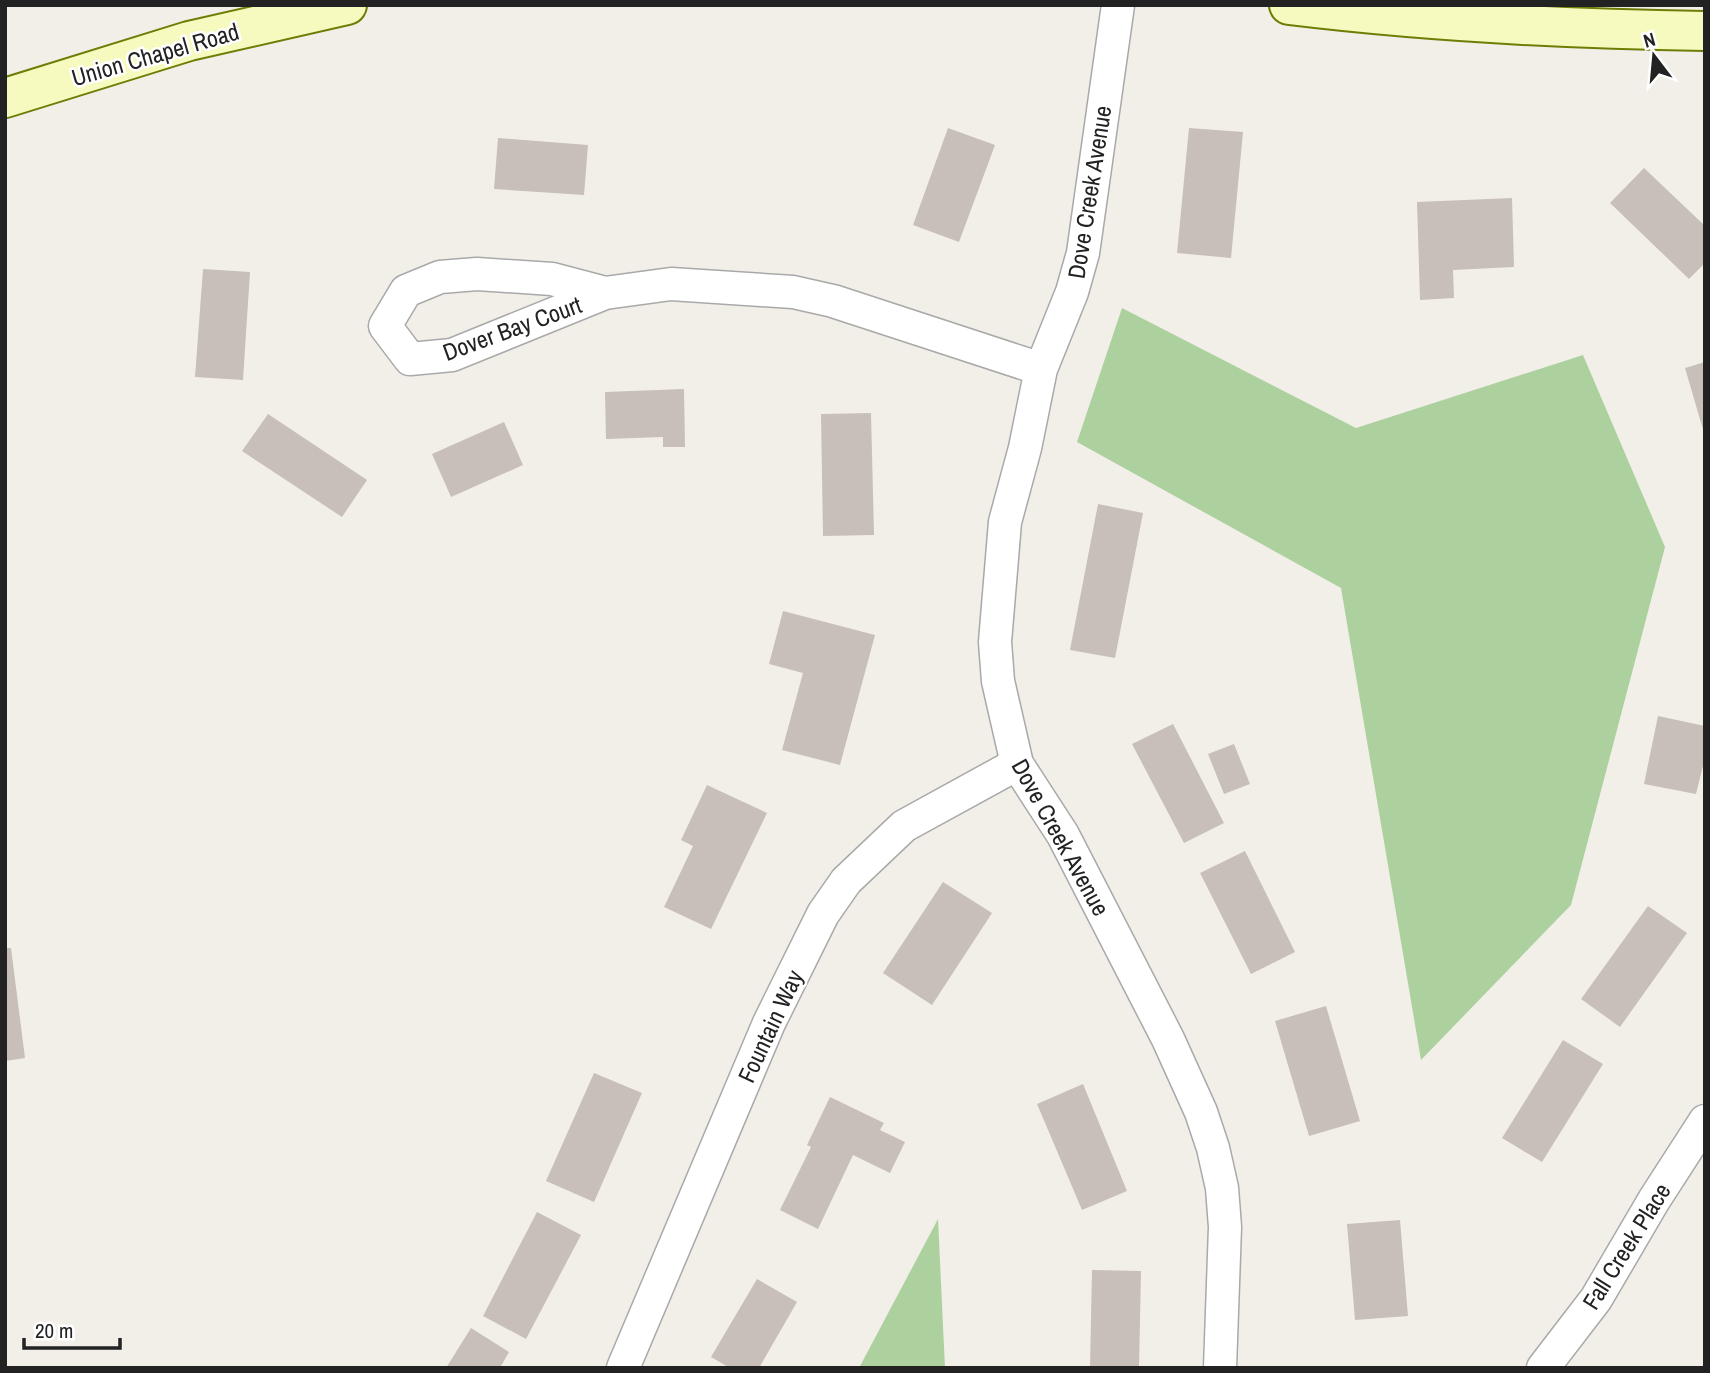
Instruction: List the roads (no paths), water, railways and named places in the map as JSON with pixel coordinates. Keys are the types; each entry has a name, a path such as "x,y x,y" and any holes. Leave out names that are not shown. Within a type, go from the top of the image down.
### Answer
{"street":[{"name":"Union Chapel Road","path":"5,98 189,41 347,5"},
{"name":"Dove Creek Avenue","path":"1118,5 1083,253 1072,292 1041,369 1026,447 1005,522 995,642 998,681 1017,764 1063,835 1168,1039 1201,1111 1213,1148 1222,1188 1225,1227 1220,1368"},
{"path":"1289,5 1361,14 1558,28 1705,31"},
{"name":"Dover Bay Court","path":"605,293 552,279 477,274 440,277 406,291 385,326 410,359 452,355 605,293 671,285 793,292 833,301 1041,369"},
{"name":"Fountain Way","path":"623,1368 769,1023 823,915 846,881 904,826 1017,764"},
{"name":"Fall Creek Place","path":"1543,1368 1596,1299 1654,1200 1705,1121"}]}
